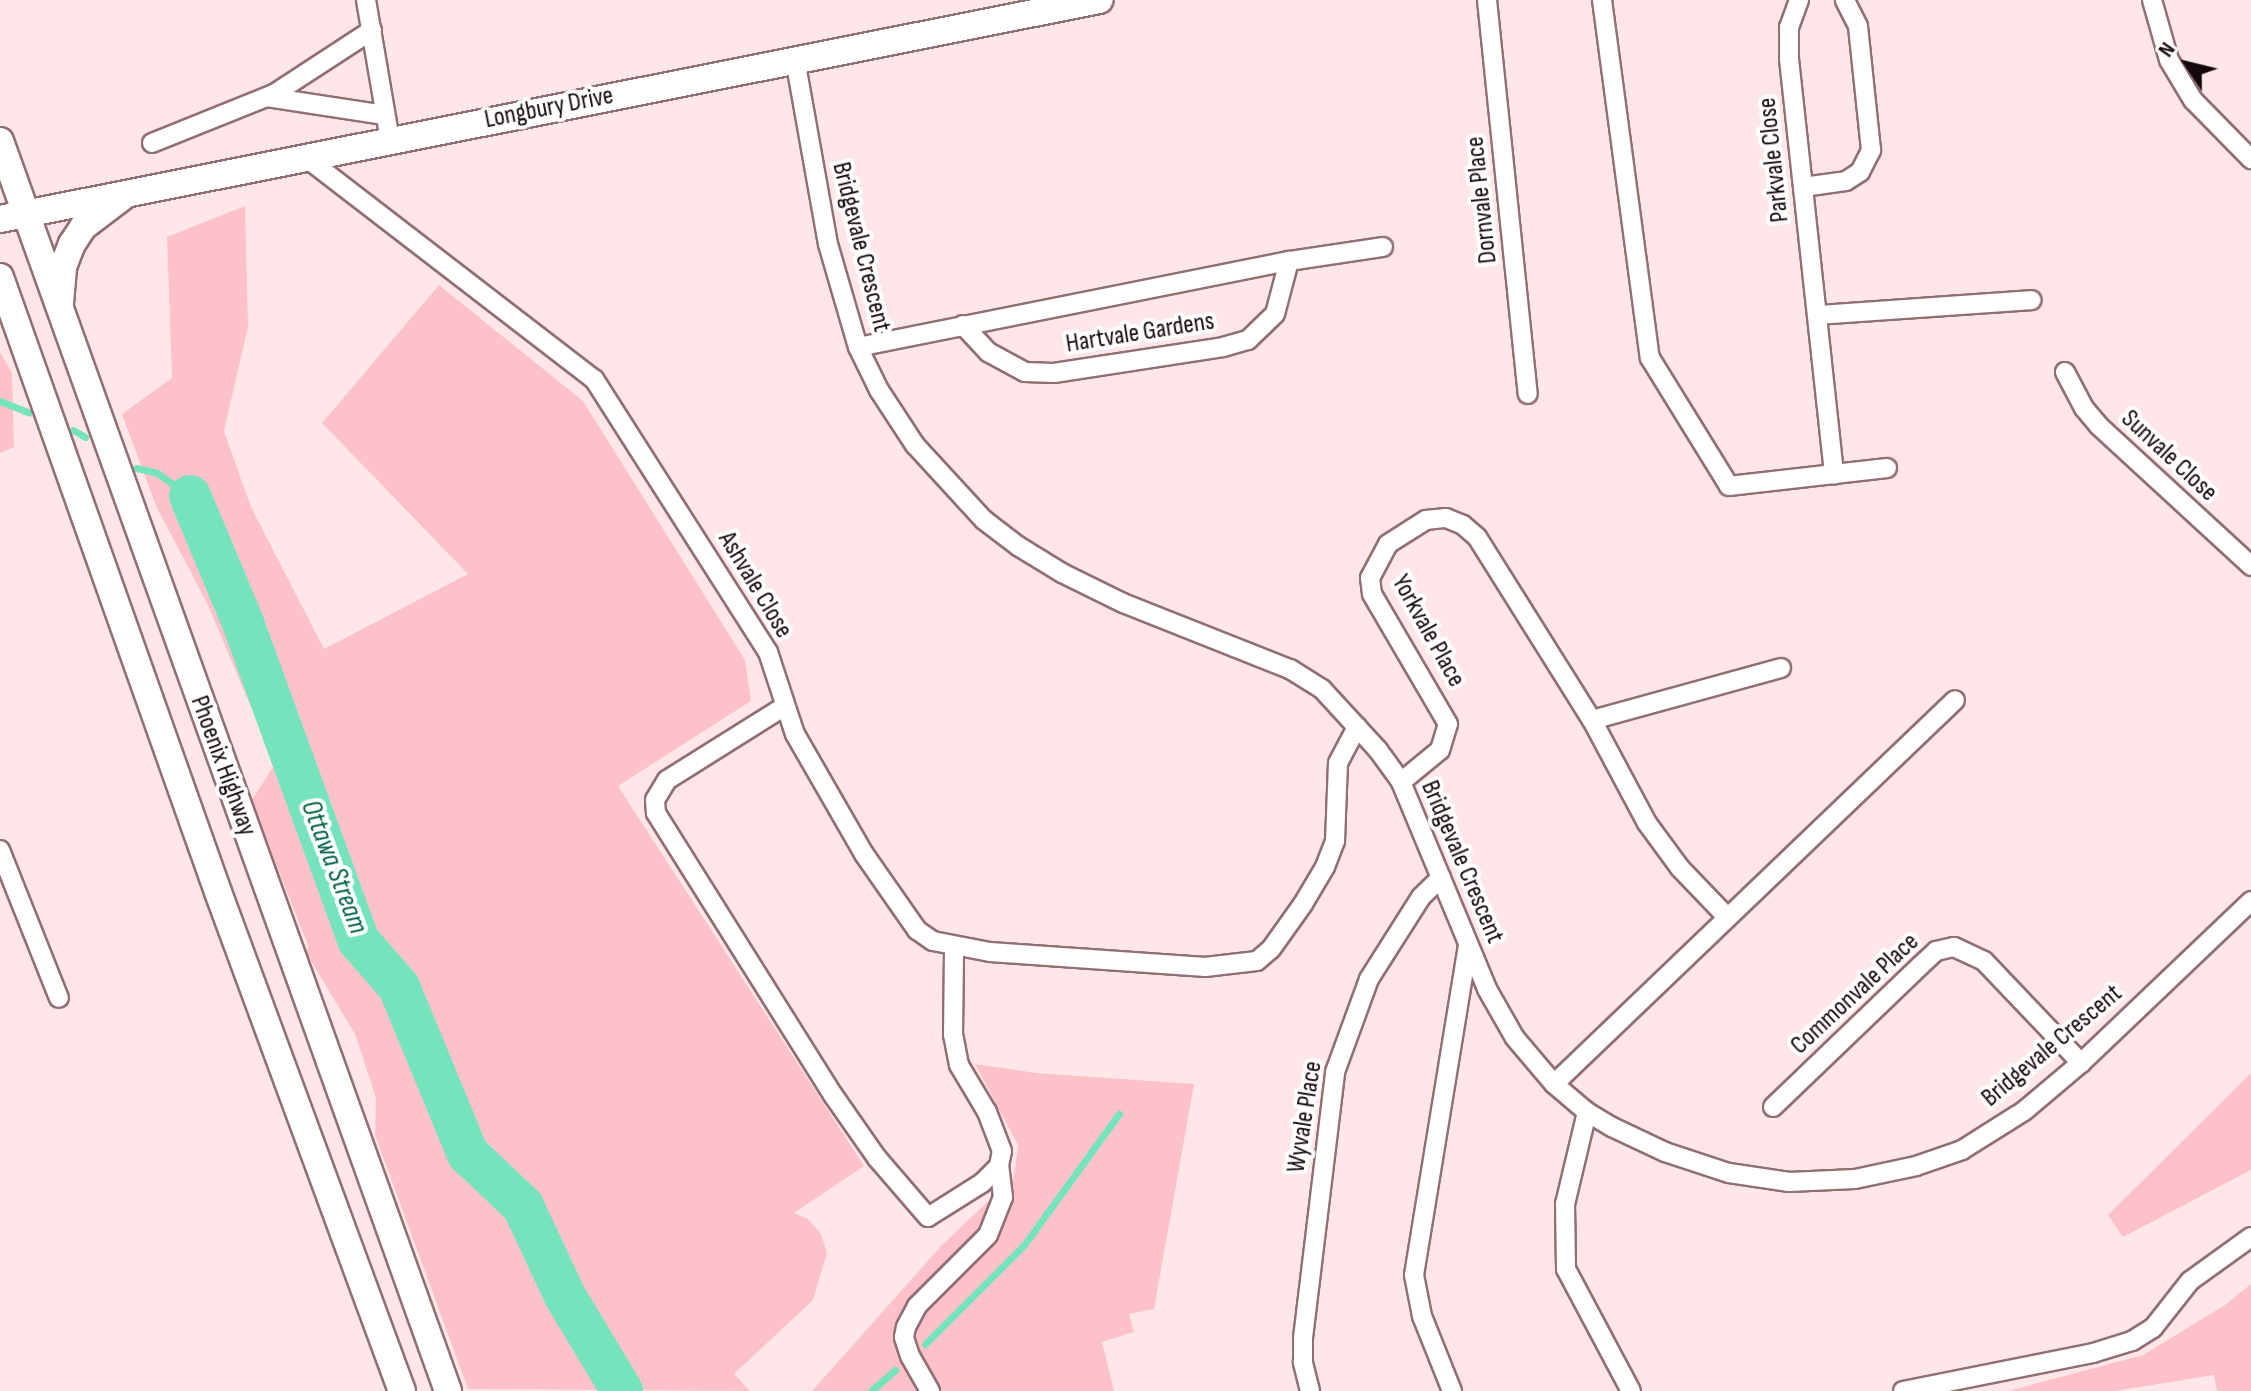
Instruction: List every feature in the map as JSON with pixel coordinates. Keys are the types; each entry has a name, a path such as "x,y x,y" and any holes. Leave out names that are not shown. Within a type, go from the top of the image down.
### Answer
{"main road":[{"name":"Longbury Drive","path":"13,217 304,156 387,127 914,39 1099,0"},
{"name":"Phoenix Highway","path":"0,141 13,217 59,313 448,1391"},
{"path":"59,313 63,267 72,244 83,227 131,192"},
{"name":"Phoenix Highway","path":"0,277 218,892 402,1391"}],"street":[{"path":"267,97 387,127 366,0"},
{"name":"Dornvale Place","path":"1487,0 1528,394"},
{"path":"1602,0 1650,358 1729,486 1887,468"},
{"name":"Parkvale Close","path":"1799,0 1789,27 1789,59 1834,475"},
{"path":"1803,187 1846,181 1860,172 1871,150 1858,26 1845,0"},
{"path":"2152,0 2169,60 2193,100 2251,159"},
{"path":"152,143 267,97 323,65 372,30"},
{"name":"Bridgevale Crescent","path":"795,59 828,244 858,347 879,390 915,445 975,510 1018,546 1123,603 1290,669 1322,689 1401,782 1487,989 1515,1038 1554,1084 1587,1112 1665,1152 1729,1173 1789,1182 1855,1179 1916,1166 1962,1150 2024,1111 2081,1063 2251,901"},
{"name":"Ashvale Close","path":"304,156 594,379 768,652 795,734 864,854 917,930 933,941 954,947 1205,967 1257,961 1271,949 1325,867 1335,841 1338,763 1357,727"},
{"name":"Hartvale Gardens","path":"858,347 1289,261 1383,247"},
{"name":"Hartvale Gardens","path":"963,325 988,352 1025,372 1054,373 1223,347 1248,340 1275,314 1289,261"},
{"path":"1818,315 2031,300"},
{"name":"Sunvale Close","path":"2065,372 2084,408 2099,426 2251,566"},
{"name":"Yorkvale Place","path":"1401,782 1440,750 1448,724 1372,594 1370,578 1388,544 1426,520 1446,518 1463,525 1477,537 1592,720"},
{"path":"1727,917 1680,868 1660,841 1592,720 1781,668"},
{"path":"1554,1084 1955,700"},
{"path":"785,706 667,780 655,800 656,813 833,1095 877,1158 928,1217 982,1183 999,1166"},
{"path":"0,850 59,998"},
{"name":"Wyvale Place","path":"1310,1391 1303,1338 1335,1072 1369,979 1421,897 1441,878"},
{"path":"1452,1391 1422,1316 1414,1275 1468,945"},
{"path":"930,1391 910,1356 904,1337 906,1327 917,1306 988,1235 1003,1197 999,1166 1002,1151 997,1134 959,1065 953,1035 954,947"},
{"name":"Commonvale Place","path":"1773,1107 1936,951 1954,947 1984,961 2081,1063"},
{"path":"1587,1112 1565,1204 1566,1269 1631,1391"},
{"path":"1903,1391 2093,1353 2132,1341 2153,1328 2190,1281 2251,1237"}],"shaded area":[{"path":"245,206 248,327 224,431 251,507 324,649 468,574 322,423 439,285 583,401 745,660 751,701 618,786 864,1166 794,1213 808,1219 821,1234 827,1253 813,1300 734,1374 750,1391 468,1389 375,1135 376,1098 355,1034 307,954 308,945 251,801 275,764 207,603 156,506 122,414 172,378 167,237"},
{"path":"0,352 12,373 14,447 0,453"},
{"path":"975,1064 1036,1073 1194,1084 1154,1309 1129,1314 1134,1332 1102,1342 1114,1391 812,1391 942,1245 1014,1177 1018,1145"},
{"path":"2251,1073 2251,1170 2123,1237 2108,1215"},
{"path":"2251,1284 2251,1391 2217,1391 2214,1375 2115,1391 2008,1391 2143,1355 2225,1305"}],"waterway":[{"name":"Ottawa Stream","path":"0,401 29,413"},
{"path":"73,430 85,437"},
{"name":"Ottawa Stream","path":"136,468 157,473 190,496"},
{"name":"Ottawa Stream","path":"190,496 243,623 359,941 399,987 468,1154 523,1206 565,1296 622,1391"},
{"path":"925,1344 1024,1245 1119,1114"},
{"path":"871,1391 895,1370"}]}
